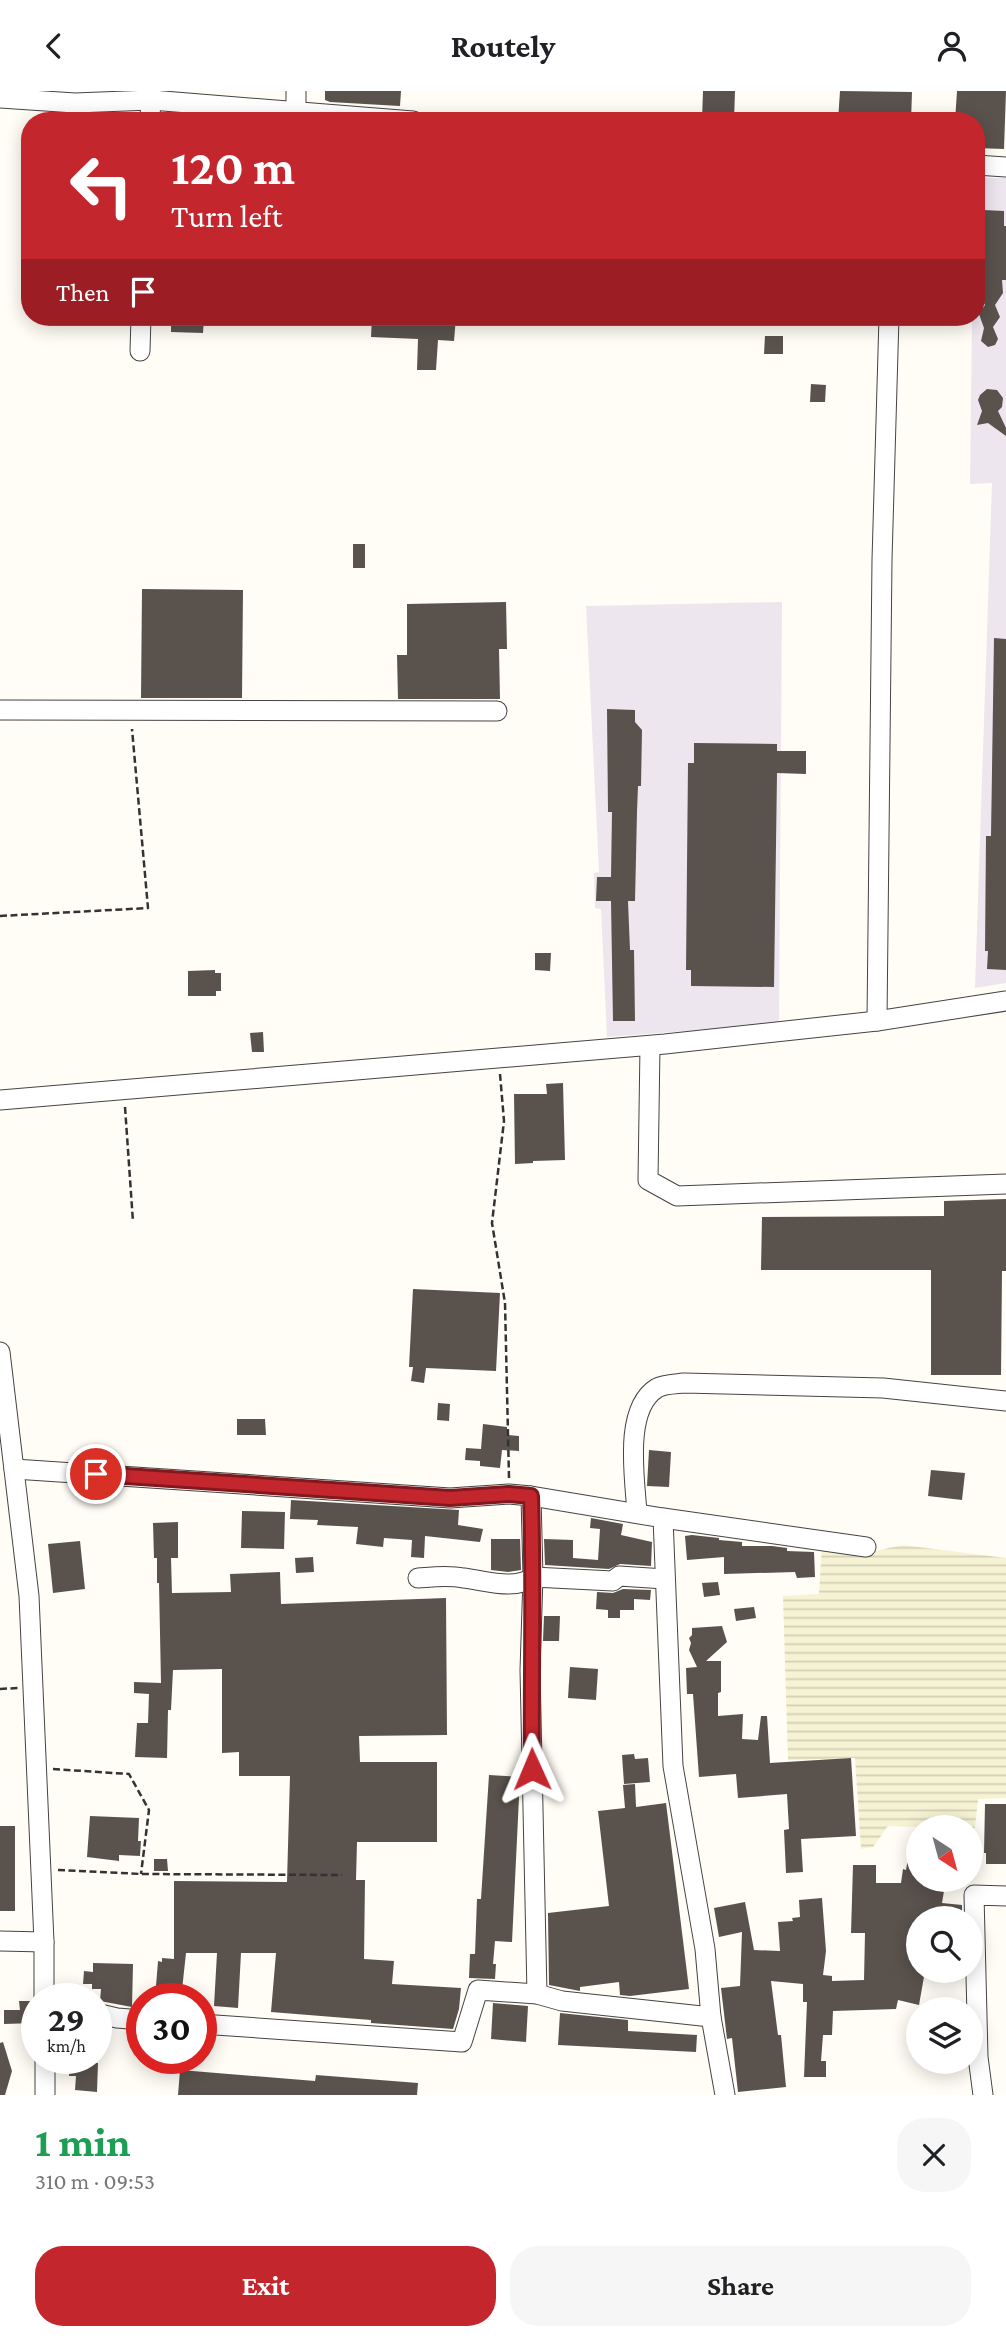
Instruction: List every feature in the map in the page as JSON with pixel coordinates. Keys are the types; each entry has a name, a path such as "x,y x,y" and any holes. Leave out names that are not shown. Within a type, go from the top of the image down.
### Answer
{"street":[{"path":"0,97 75,103 151,95 296,112 296,91"},
{"path":"985,166 1006,167"},
{"path":"139,351 140,326"},
{"path":"877,1021 882,561 888,326"},
{"path":"0,710 497,711"},
{"path":"0,1100 650,1046 877,1021 1006,1001"},
{"path":"650,1046 648,1180 677,1196 1006,1184"},
{"path":"0,1352 2,1392 29,1596 44,1983"},
{"path":"637,1513 634,1442 639,1407 658,1387 684,1383 883,1388 1006,1401"},
{"path":"14,1468 450,1498 509,1494 531,1496 866,1547"},
{"path":"531,1496 533,1577 530,1670 537,1994"},
{"path":"663,1518 673,1766 705,1949 712,2017 725,2095"},
{"path":"418,1578 444,1576 482,1582 526,1583 533,1577 613,1581 619,1576 665,1579"},
{"path":"983,2095 978,2057 974,1895 1006,1896"},
{"path":"0,1941 44,1942"},
{"path":"217,2025 462,2042 478,1990 537,1994 562,2001 712,2017"},
{"path":"45,2074 45,2095"}],"path":[{"path":"0,916 148,908 131,710"},
{"path":"499,1060 504,1121 492,1223 505,1303 509,1494"},
{"path":"124,1088 133,1222"},
{"path":"36,1768 129,1774 149,1809 141,1874"},
{"path":"40,1869 141,1874 342,1875"}],"shaded area":[{"path":"985,178 1006,178 1006,983 975,988 992,483 970,484 972,326 985,326"},
{"path":"782,602 779,1024 607,1037 601,909 595,908 594,873 599,872 586,606"},
{"path":"822,1544 865,1553 903,1545 1006,1558 1006,1798 978,1799 976,1815 906,1815 906,1826 888,1826 873,1847 861,1849 855,1758 788,1760 783,1596 819,1594"}],"building":[{"path":"325,91 401,91 400,106 330,102 325,100"},
{"path":"703,91 735,91 734,112 702,112"},
{"path":"840,91 912,92 911,112 839,112"},
{"path":"957,91 1006,91 1004,149 985,148 985,112 956,112"},
{"path":"985,210 1004,211 1006,280 1002,280 1003,293 995,305 1000,317 993,327 998,339 995,345 988,347 981,341 984,328"},
{"path":"171,326 203,326 203,333 171,332"},
{"path":"372,326 455,326 454,341 438,340 436,370 417,370 418,339 371,337"},
{"path":"765,336 783,336 783,354 764,354"},
{"path":"811,384 826,385 825,402 810,402"},
{"path":"987,389 997,390 1003,398 1002,407 998,411 1006,428 1006,436 988,423 977,425 982,411 978,400"},
{"path":"353,544 365,544 365,568 353,568"},
{"path":"142,589 243,590 242,698 141,698"},
{"path":"506,602 507,649 499,649 500,699 398,699 397,655 407,655 407,604"},
{"path":"994,638 1006,639 1006,970 987,969 988,951 985,951 986,836 991,836"},
{"path":"607,709 635,710 635,722 642,730 635,901 628,901 630,950 634,950 635,1021 613,1021 611,901 596,901 597,877 611,877 612,812 608,812"},
{"path":"694,743 777,744 777,751 806,751 806,774 777,773 774,987 691,986 691,970 686,970 688,763 694,763"},
{"path":"535,953 551,953 550,971 535,970"},
{"path":"215,970 215,973 221,973 221,991 216,991 216,996 188,996 188,971"},
{"path":"263,1032 264,1052 252,1052 250,1033"},
{"path":"563,1083 565,1160 515,1164 514,1094 547,1094 546,1084"},
{"path":"1006,1199 1001,1375 931,1375 931,1270 761,1270 762,1217 944,1216 944,1201"},
{"path":"413,1289 500,1293 496,1371 426,1368 424,1383 411,1381 413,1367 409,1367"},
{"path":"438,1403 450,1404 449,1421 437,1420"},
{"path":"237,1419 265,1419 266,1435 237,1435"},
{"path":"483,1424 507,1427 507,1435 519,1436 519,1451 502,1450 500,1468 480,1466 480,1461 465,1460 466,1448 481,1449"},
{"path":"649,1450 671,1452 669,1487 647,1486"},
{"path":"931,1470 965,1473 962,1500 928,1496"},
{"path":"291,1500 459,1510 458,1525 483,1529 480,1542 425,1536 424,1558 411,1557 412,1540 384,1538 383,1547 356,1544 358,1527 317,1525 318,1520 290,1519"},
{"path":"242,1511 285,1512 284,1549 241,1548"},
{"path":"591,1518 623,1524 621,1535 652,1542 651,1566 620,1564 609,1569 545,1565 544,1539 573,1540 573,1558 598,1560 600,1529 590,1528"},
{"path":"178,1522 178,1558 171,1558 172,1593 231,1592 230,1574 280,1572 281,1604 446,1598 447,1735 359,1736 360,1762 437,1762 437,1842 357,1842 356,1880 365,1880 364,1959 394,1961 392,1984 461,1988 453,2029 271,2012 276,1953 241,1953 238,2008 217,2006 217,1953 186,1953 183,1983 156,1983 158,1961 162,1962 162,1958 174,1959 174,1881 287,1882 290,1776 239,1776 239,1752 222,1753 222,1669 173,1670 171,1710 168,1710 167,1758 135,1757 137,1723 148,1723 149,1694 134,1693 134,1682 161,1683 159,1583 157,1558 154,1558 153,1523"},
{"path":"685,1536 742,1542 742,1546 772,1546 787,1548 787,1551 814,1552 815,1577 797,1578 795,1572 724,1574 724,1557 687,1560"},
{"path":"491,1539 520,1539 521,1570 491,1570"},
{"path":"80,1541 85,1589 53,1593 48,1544"},
{"path":"313,1557 314,1572 296,1573 295,1558"},
{"path":"718,1582 720,1595 704,1597 702,1583"},
{"path":"623,1589 651,1590 650,1600 634,1599 634,1610 620,1610 620,1618 608,1618 608,1610 596,1609 597,1592 613,1593"},
{"path":"754,1607 756,1618 736,1621 734,1609"},
{"path":"544,1616 560,1616 559,1641 543,1641"},
{"path":"722,1626 727,1642 706,1661 721,1661 718,1716 743,1714 742,1739 758,1740 761,1716 767,1716 770,1763 851,1758 856,1836 801,1839 803,1872 786,1873 784,1830 789,1829 787,1794 738,1798 736,1774 699,1777 693,1694 687,1694 686,1668 697,1667 689,1650 689,1638 692,1628"},
{"path":"570,1667 598,1669 596,1700 568,1698"},
{"path":"634,1754 635,1759 648,1758 650,1782 624,1784 622,1755"},
{"path":"489,1775 520,1777 512,1942 495,1941 495,1979 469,1978 470,1954 475,1954 477,1899 481,1899"},
{"path":"635,1784 636,1807 666,1803 689,1989 630,1996 620,1995 619,1982 580,1987 580,1991 549,1985 548,1913 609,1906 598,1811 625,1808 623,1785"},
{"path":"985,1804 1006,1804 1006,1864 986,1864"},
{"path":"90,1816 139,1818 140,1856 119,1855 119,1861 87,1857"},
{"path":"0,1826 15,1826 15,1911 0,1911"},
{"path":"154,1859 167,1859 168,1871 154,1871"},
{"path":"853,1865 876,1865 876,1883 901,1883 903,1869 906,1870 906,1892 944,1892 942,1903 962,1905 906,1906 906,1983 923,1983 920,1997 906,1997 906,2002 898,2000 896,2009 833,2011 832,2035 823,2035 821,2061 826,2061 826,2077 804,2077 807,2002 803,2002 803,1984 771,1981 778,2035 781,2035 786,2087 738,2092 732,2038 727,2039 721,1988 740,1986 742,1932 719,1937 714,1908 745,1902 754,1950 780,1951 778,1922 793,1921 792,1918 800,1917 799,1900 822,1898 826,1951 823,1975 832,1976 832,1981 864,1980 865,1933 851,1933"},
{"path":"93,1963 133,1964 133,1983 126,1983 126,2006 112,2003 112,1983 83,1983 84,1971 93,1972"},
{"path":"21,2001 21,2023 4,2024 4,2010 20,2010"},
{"path":"493,2003 528,2006 526,2042 491,2039"},
{"path":"560,2013 628,2020 628,2031 697,2035 696,2052 558,2045"},
{"path":"3,2042 12,2071 5,2095 0,2095 0,2043"},
{"path":"217,2073 315,2081 316,2075 418,2083 417,2095 178,2095 180,2074"},
{"path":"98,2074 97,2092 75,2090 76,2076 69,2076"}],"route":[{"path":"96,1474 450,1498 509,1494 531,1496 532,1769"}]}
